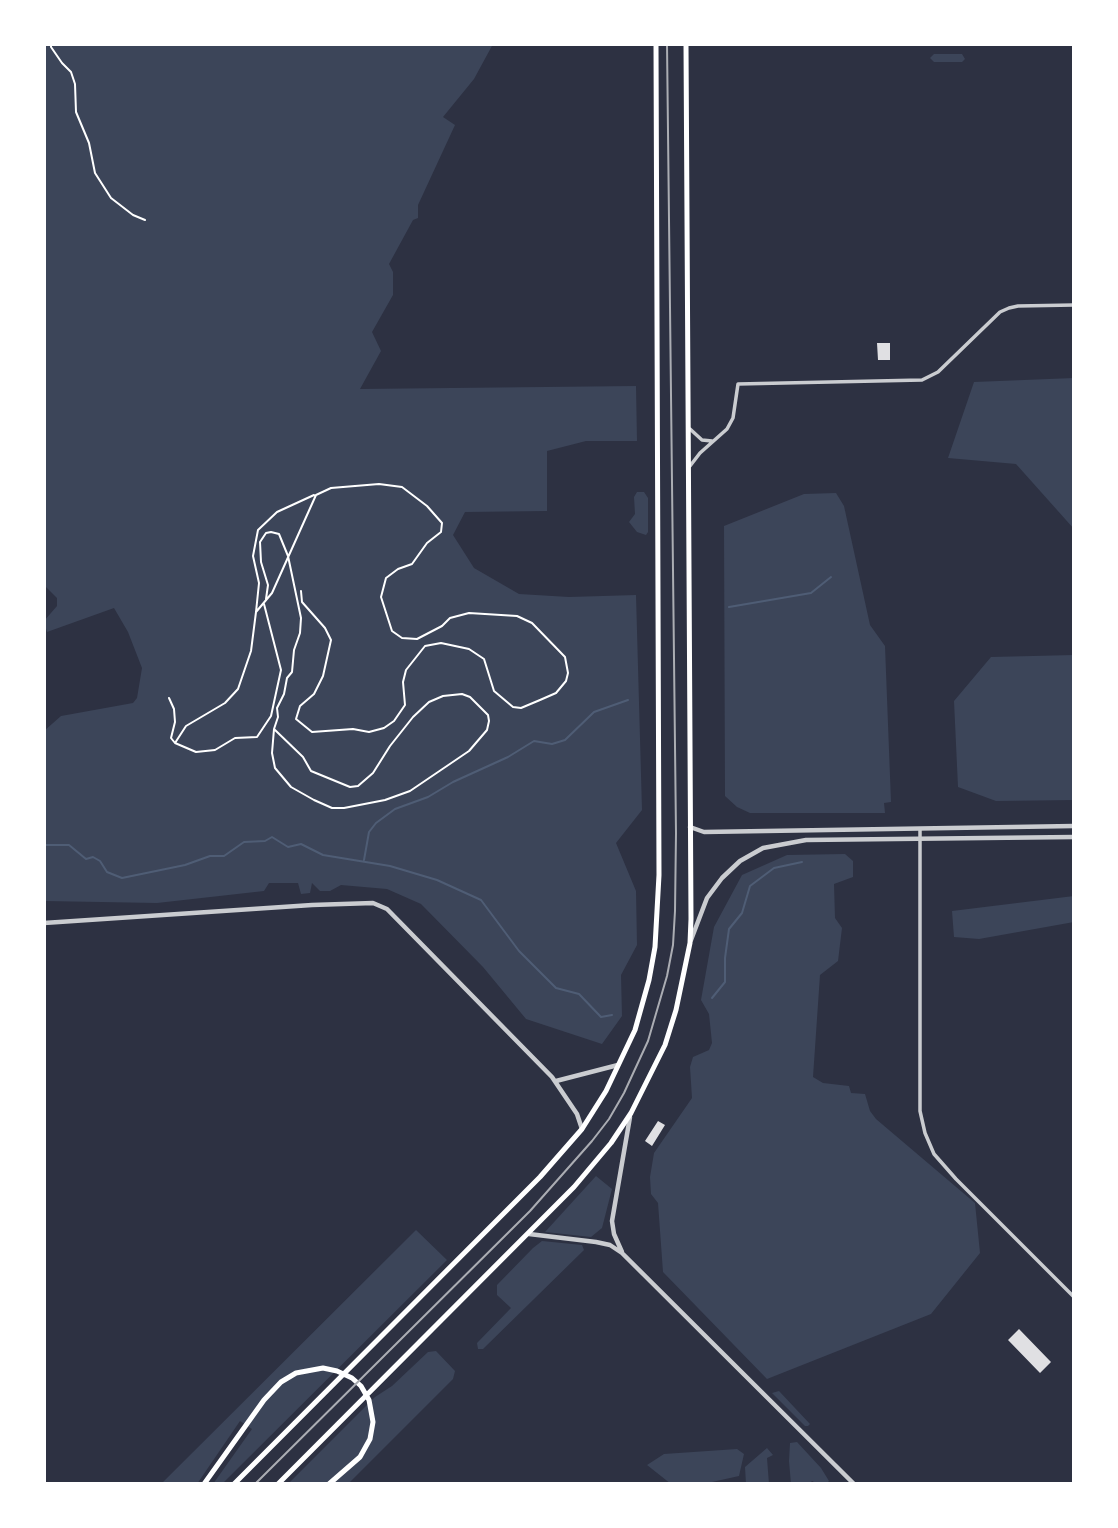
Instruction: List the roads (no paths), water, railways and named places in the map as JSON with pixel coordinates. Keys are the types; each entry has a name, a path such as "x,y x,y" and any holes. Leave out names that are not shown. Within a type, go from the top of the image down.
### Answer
{"main road":[{"path":"234,1484 540,1177 593,1114 635,1030 655,947 658,903 656,44"},
{"path":"278,1484 574,1188 611,1143 631,1113 665,1045 676,1010 690,943 685,44"},
{"path":"204,1484 264,1400 281,1382 296,1373 323,1368 352,1378 361,1386 369,1400 373,1422 370,1439 360,1457 329,1484"}],"street":[{"path":"689,468 700,453 722,435 733,418 738,384 922,380 938,372 1000,312 1009,308 1074,305"},
{"path":"689,427 693,434 702,440 714,442"},
{"path":"690,827 705,832 1074,827"},
{"path":"920,829 920,1111 925,1133 934,1154 956,1179 1074,1297"},
{"path":"690,943 707,898 722,878 740,861 763,848 806,840 1074,837"},
{"path":"44,922 373,903 387,909 556,1081 577,1114 582,1129"},
{"path":"556,1081 619,1065"},
{"path":"622,1253 612,1222 631,1113"},
{"path":"529,1234 596,1242 610,1245 622,1253 854,1484"}],"waterway":[{"path":"729,607 811,593 831,577"},
{"path":"364,860 369,832 376,823 395,809 428,797 534,741 552,744 565,740 594,712 628,700"},
{"path":"44,845 69,845 86,859 93,857 100,861 107,872 122,878 185,865 210,856 224,856 244,842 265,841 272,837 288,847 301,844 323,855 390,866 437,880 481,900 519,951 556,988 579,994 601,1017 612,1015"},
{"path":"712,998 725,982 729,929 742,913 750,886 774,868 802,862"}],"tram line":[{"path":"255,1484 530,1211 592,1141 624,1093 648,1041 667,976 673,945 676,833 667,44"}]}
